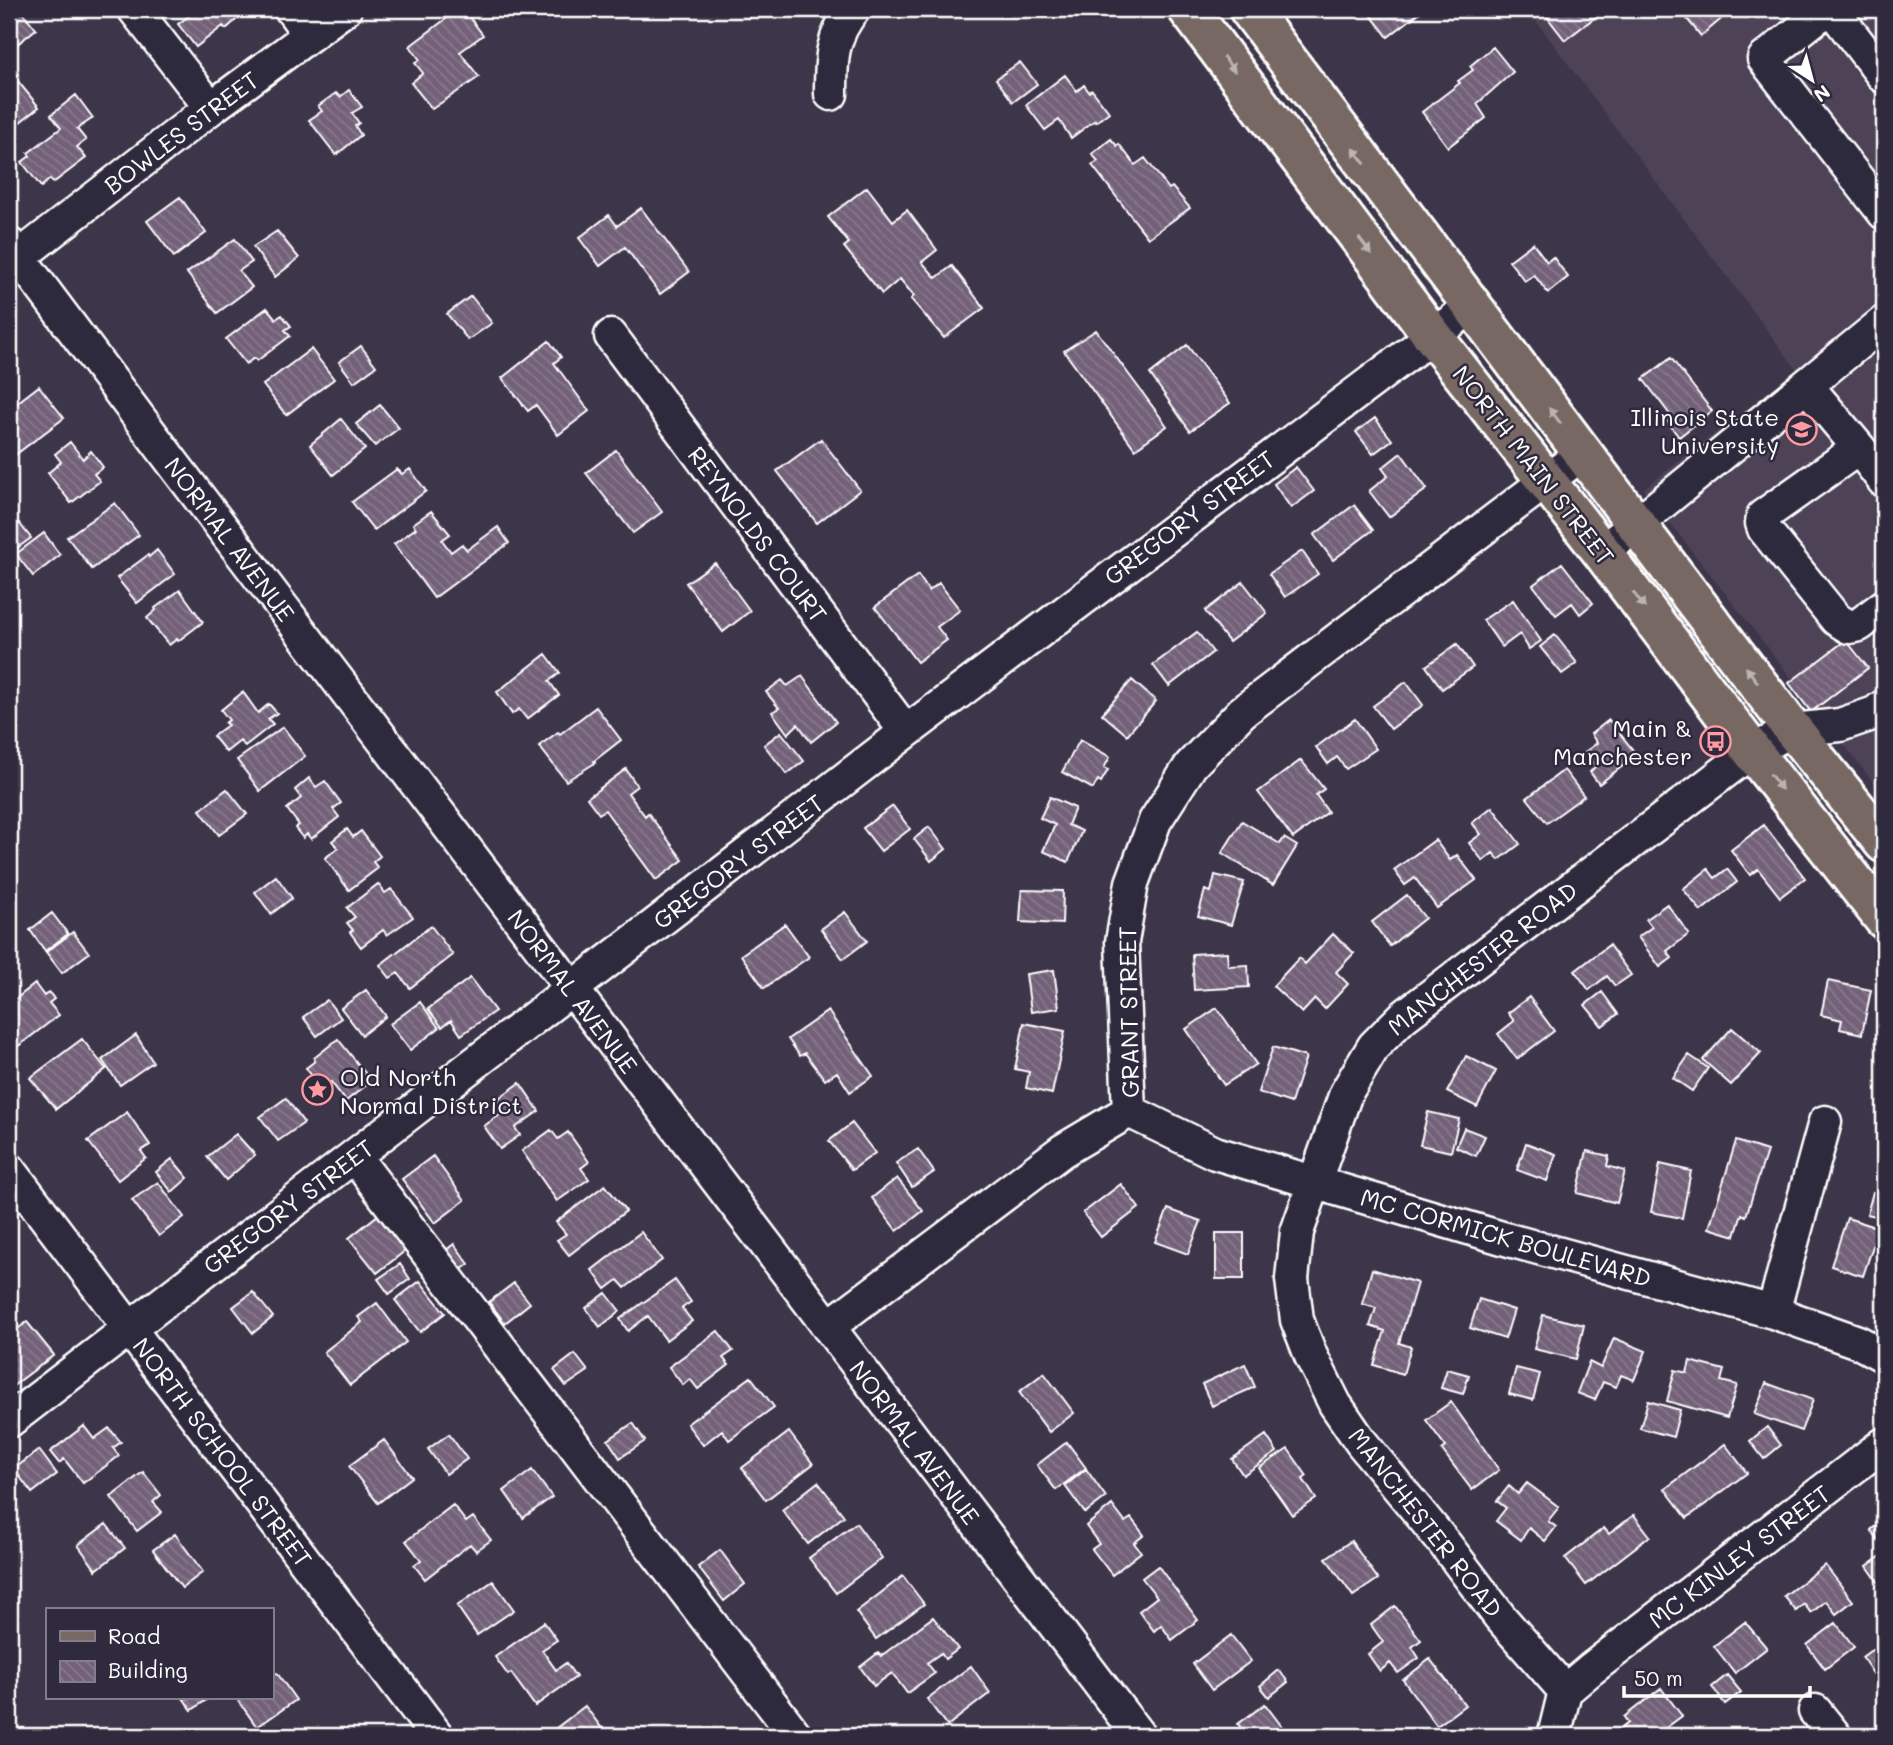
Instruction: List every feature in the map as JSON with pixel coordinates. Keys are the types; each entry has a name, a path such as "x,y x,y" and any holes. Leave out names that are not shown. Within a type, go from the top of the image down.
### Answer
{"main road":[{"name":"NORTH MAIN STREET","path":"1188,9 1432,335 1884,919"},
{"name":"NORTH MAIN STREET","path":"1249,9 1636,524 1793,730 1884,843"}],"street":[{"path":"134,9 211,108"},
{"path":"291,9 310,35"},
{"name":"BOWLES STREET","path":"14,250 345,9"},
{"path":"831,94 831,53 846,18 854,9"},
{"path":"1884,77 1874,43 1830,9 1764,59 1884,213"},
{"name":"NORMAL AVENUE","path":"14,250 570,988 1139,1736"},
{"name":"GREGORY STREET","path":"9,1421 570,988 1472,306"},
{"path":"1602,552 1884,322"},
{"name":"REYNOLDS COURT","path":"611,336 906,732"},
{"path":"1807,386 1884,481"},
{"path":"1859,449 1763,516 1762,523 1836,619 1849,627 1859,625 1884,606"},
{"name":"GRANT STREET","path":"828,1327 1062,1151 1129,1111 1122,942 1132,883 1156,821 1191,765 1242,712 1583,453"},
{"path":"1793,730 1819,729 1881,714"},
{"name":"MANCHESTER ROAD","path":"1565,1691 1500,1617 1445,1544 1361,1443 1335,1404 1297,1320 1292,1279 1297,1232 1346,1093 1374,1046 1403,1017 1752,751 1793,730"},
{"name":"MC CORMICK BOULEVARD","path":"1129,1111 1215,1153 1509,1240 1773,1312 1858,1342 1884,1356"},
{"path":"1773,1312 1825,1122"},
{"path":"354,1156 796,1736"},
{"name":"NORTH SCHOOL STREET","path":"9,1169 437,1736"},
{"name":"MC KINLEY STREET","path":"1565,1691 1884,1444"},
{"path":"1554,1736 1565,1691"},
{"path":"1815,1710 1835,1736"}],"shaded area":[{"name":"Illinois State University","path":"1527,9 1884,9 1884,796 1643,489 1797,370"}],"building":[{"path":"9,9 20,9 36,29 9,51"},
{"path":"198,9 248,9 226,29 223,26 196,47 178,24"},
{"path":"459,9 463,9 483,35 460,52 479,77 432,109 411,83 423,73 415,63 420,60 410,46"},
{"path":"1366,9 1424,9 1388,37"},
{"path":"1541,9 1606,9 1565,40"},
{"path":"1679,9 1731,9 1732,10 1701,36"},
{"path":"1493,47 1513,72 1477,104 1486,118 1448,147 1422,112 1460,83 1458,81 1473,70 1470,66"},
{"path":"1020,62 1037,84 1013,102 996,79"},
{"path":"1065,75 1077,91 1084,85 1089,92 1092,90 1109,112 1071,138 1059,120 1045,130 1026,105"},
{"path":"16,79 39,107 10,130 9,84"},
{"path":"349,90 362,107 352,113 359,123 355,126 361,135 336,155 309,120 322,111 318,106 336,93 340,97"},
{"path":"76,95 93,118 77,129 86,140 77,147 86,158 53,183 50,179 41,187 22,162 30,156 28,153 61,128 51,115"},
{"path":"1111,139 1117,146 1119,144 1135,165 1145,158 1169,189 1172,187 1190,208 1148,238 1092,165 1098,161 1092,154"},
{"path":"867,187 893,221 907,210 937,250 922,262 936,278 952,266 984,308 944,338 911,299 914,296 900,279 882,294 844,247 849,243 828,217"},
{"path":"180,197 206,233 174,257 147,221"},
{"path":"641,208 689,272 660,294 625,247 600,266 579,238 609,215 617,226"},
{"path":"277,231 299,258 275,277 253,247"},
{"path":"235,239 252,262 239,271 252,287 217,313 187,273"},
{"path":"1533,243 1547,262 1553,257 1568,277 1548,293 1534,275 1525,281 1509,261"},
{"path":"471,296 492,323 468,340 447,314"},
{"path":"267,308 276,319 282,315 291,326 285,330 290,336 257,361 254,358 246,364 226,339"},
{"path":"1096,330 1167,426 1135,449 1064,351"},
{"path":"549,341 561,357 554,363 589,411 558,435 536,405 528,411 502,378"},
{"path":"1187,345 1230,403 1190,431 1150,374"},
{"path":"361,346 376,366 354,382 339,362"},
{"path":"311,349 334,379 286,415 263,385"},
{"path":"1671,358 1712,411 1679,437 1666,420 1671,416 1643,379"},
{"path":"39,386 64,418 15,455 9,447 9,409"},
{"path":"380,405 399,428 375,446 356,424"},
{"path":"1375,418 1392,440 1373,454 1356,432"},
{"path":"341,419 365,449 333,475 310,445"},
{"path":"821,439 860,490 817,523 777,471"},
{"path":"70,442 83,459 91,451 103,467 94,474 100,481 71,503 48,473 61,462 55,454"},
{"path":"616,450 662,512 633,533 586,473"},
{"path":"1401,453 1427,489 1389,517 1369,491 1388,476 1382,468"},
{"path":"1296,467 1314,491 1291,508 1274,484"},
{"path":"397,469 402,474 410,469 426,491 374,530 352,502"},
{"path":"115,503 139,535 92,569 67,537"},
{"path":"1354,505 1373,530 1333,560 1314,535"},
{"path":"431,511 450,534 442,540 451,552 462,544 467,550 498,527 509,543 434,598 394,544 416,528 413,524"},
{"path":"19,523 31,538 9,554 9,531"},
{"path":"44,533 60,555 33,576 16,554"},
{"path":"157,550 175,574 137,603 117,578"},
{"path":"1302,551 1318,574 1285,597 1269,574"},
{"path":"715,563 750,611 723,632 686,583"},
{"path":"1562,563 1593,603 1580,614 1572,603 1556,615 1533,585"},
{"path":"918,575 929,591 939,583 960,610 937,627 947,640 917,662 875,607"},
{"path":"1243,582 1267,613 1229,642 1205,611"},
{"path":"180,590 203,622 169,645 147,618 155,608"},
{"path":"1513,600 1541,641 1529,649 1520,634 1502,647 1483,620"},
{"path":"1197,632 1213,652 1169,686 1153,665"},
{"path":"1555,635 1577,663 1562,674 1540,647"},
{"path":"1846,640 1868,668 1811,712 1789,683"},
{"path":"1457,644 1473,667 1442,689 1426,666"},
{"path":"546,654 560,673 549,681 559,695 527,719 519,709 512,714 497,692"},
{"path":"802,676 836,722 811,742 798,724 788,734 772,712 779,708 766,692 782,680 787,686"},
{"path":"1132,680 1156,701 1127,735 1102,714"},
{"path":"1406,682 1423,705 1391,729 1373,706"},
{"path":"243,692 258,713 269,704 277,713 268,719 273,724 245,746 240,741 226,752 213,736 228,725 225,723 229,720 221,710"},
{"path":"596,707 621,740 594,761 595,763 566,781 539,746"},
{"path":"1355,719 1376,749 1346,769 1337,757 1328,764 1316,747"},
{"path":"1609,720 1637,755 1599,784 1590,772 1596,766 1585,752 1597,743 1591,734"},
{"path":"283,727 305,756 260,791 237,760"},
{"path":"781,732 804,761 787,774 764,745"},
{"path":"1080,740 1110,757 1104,768 1108,770 1093,789 1062,772"},
{"path":"1301,760 1324,789 1316,795 1328,812 1293,838 1258,792"},
{"path":"626,769 637,786 628,793 645,816 648,813 683,860 656,880 605,810 599,814 587,798"},
{"path":"1564,770 1584,796 1547,823 1527,798"},
{"path":"309,778 316,787 325,781 341,803 333,809 339,817 311,839 307,834 303,838 295,828 299,825 287,809 301,798 295,790"},
{"path":"227,789 247,814 219,835 200,810"},
{"path":"1050,797 1075,808 1068,825 1082,831 1068,862 1043,851 1055,825 1040,818"},
{"path":"893,806 910,829 881,851 863,828"},
{"path":"1492,807 1520,844 1499,860 1493,853 1483,861 1469,843 1481,834 1472,823"},
{"path":"1242,821 1280,844 1284,838 1297,846 1273,885 1222,853"},
{"path":"1764,825 1805,878 1780,897 1758,869 1750,875 1731,850"},
{"path":"929,827 946,849 931,861 914,839"},
{"path":"347,829 353,837 361,831 380,856 373,862 378,868 349,890 325,858 338,848 332,841"},
{"path":"1435,840 1450,860 1457,855 1476,880 1437,908 1415,878 1405,885 1394,870"},
{"path":"1708,869 1715,878 1727,869 1737,882 1701,911 1683,889"},
{"path":"1215,875 1244,882 1231,925 1198,916 1205,890 1211,892"},
{"path":"276,876 292,898 271,914 255,892"},
{"path":"378,884 385,893 391,889 413,917 387,935 383,930 361,947 350,932 353,930 347,923 355,917 347,908"},
{"path":"1022,890 1063,891 1062,924 1020,922"},
{"path":"1407,895 1425,918 1390,946 1372,922"},
{"path":"1667,904 1689,934 1667,951 1672,958 1660,967 1638,937 1652,927 1646,919"},
{"path":"845,912 867,941 843,959 821,929"},
{"path":"52,913 68,934 45,951 30,930"},
{"path":"785,924 809,957 764,988 741,955"},
{"path":"431,926 453,955 410,988 398,973 390,978 380,965"},
{"path":"73,932 89,953 62,973 46,952"},
{"path":"1333,934 1354,953 1336,972 1348,984 1325,1009 1315,999 1302,1013 1273,986 1299,958 1305,964"},
{"path":"1609,945 1631,975 1615,986 1607,976 1589,990 1575,971"},
{"path":"1227,952 1228,966 1248,965 1249,987 1194,990 1192,954"},
{"path":"1054,970 1059,1008 1031,1012 1026,974"},
{"path":"470,978 495,1011 461,1035 451,1020 442,1027 428,1009"},
{"path":"1828,981 1871,990 1862,1034 1840,1029 1842,1020 1821,1015"},
{"path":"35,984 44,996 49,992 54,999 49,1003 59,1015 13,1050 9,1044 9,1004"},
{"path":"366,990 386,1016 362,1035 341,1008"},
{"path":"1602,992 1618,1014 1602,1026 1585,1005"},
{"path":"1529,997 1554,1031 1517,1059 1498,1034 1514,1021 1508,1013"},
{"path":"327,1000 341,1018 317,1036 303,1017"},
{"path":"420,1002 439,1028 410,1050 390,1024"},
{"path":"1217,1008 1256,1064 1224,1085 1186,1029"},
{"path":"828,1011 873,1076 850,1092 837,1072 825,1080 805,1053 800,1056 788,1039"},
{"path":"1024,1023 1065,1031 1052,1094 1026,1088 1029,1072 1015,1069"},
{"path":"1732,1028 1761,1053 1731,1085 1703,1060"},
{"path":"136,1035 153,1062 120,1085 102,1060"},
{"path":"82,1039 106,1069 56,1109 30,1078"},
{"path":"338,1039 366,1074 363,1076 369,1083 346,1101 331,1082 322,1089 306,1068"},
{"path":"1273,1047 1306,1057 1291,1103 1258,1092"},
{"path":"1689,1055 1708,1068 1692,1091 1673,1078"},
{"path":"1466,1056 1496,1071 1477,1107 1447,1092"},
{"path":"520,1083 539,1111 515,1128 520,1135 500,1149 484,1126 504,1112 496,1100"},
{"path":"286,1098 304,1123 278,1141 260,1117"},
{"path":"127,1112 150,1145 141,1151 146,1158 118,1180 88,1141"},
{"path":"1428,1112 1459,1119 1451,1152 1420,1145"},
{"path":"852,1123 875,1153 852,1170 829,1141"},
{"path":"1464,1128 1485,1136 1476,1156 1456,1147"},
{"path":"551,1130 558,1139 568,1132 589,1162 581,1168 589,1179 557,1201 522,1151"},
{"path":"236,1134 255,1155 226,1180 207,1157"},
{"path":"1736,1141 1767,1151 1746,1216 1742,1214 1735,1236 1709,1228"},
{"path":"1526,1143 1556,1154 1547,1181 1517,1170"},
{"path":"918,1149 934,1172 912,1187 896,1163"},
{"path":"1587,1151 1609,1156 1607,1166 1625,1171 1617,1203 1577,1193"},
{"path":"433,1156 465,1200 435,1223 402,1179"},
{"path":"172,1159 188,1178 172,1192 156,1172"},
{"path":"1660,1164 1691,1171 1682,1218 1651,1212"},
{"path":"897,1178 923,1211 897,1231 872,1198"},
{"path":"158,1182 184,1217 159,1236 132,1200"},
{"path":"1121,1184 1139,1208 1101,1237 1083,1213"},
{"path":"605,1185 626,1211 569,1255 557,1240 566,1234 556,1222"},
{"path":"1873,1192 1884,1195 1884,1218 1867,1214"},
{"path":"1168,1209 1201,1221 1188,1254 1155,1242"},
{"path":"378,1215 406,1250 377,1273 349,1238"},
{"path":"1847,1218 1879,1228 1863,1276 1831,1266"},
{"path":"641,1232 662,1260 625,1288 618,1280 606,1289 592,1270"},
{"path":"1216,1233 1244,1233 1244,1279 1216,1279"},
{"path":"454,1244 469,1264 455,1274 441,1254"},
{"path":"400,1264 410,1279 389,1294 378,1279"},
{"path":"1372,1269 1417,1283 1399,1343 1411,1347 1403,1374 1374,1365 1385,1331 1370,1326 1376,1308 1362,1304"},
{"path":"675,1280 691,1302 682,1308 692,1321 666,1340 648,1316 628,1331 620,1319"},
{"path":"420,1281 445,1313 420,1332 395,1300"},
{"path":"514,1283 530,1303 505,1323 489,1302"},
{"path":"253,1292 273,1317 253,1333 233,1307"},
{"path":"606,1293 620,1311 600,1327 586,1308"},
{"path":"1479,1299 1514,1310 1505,1339 1470,1328"},
{"path":"377,1303 406,1342 350,1385 324,1352 362,1322 358,1317"},
{"path":"1543,1315 1584,1325 1576,1359 1534,1349"},
{"path":"27,1322 54,1355 9,1389 9,1335"},
{"path":"718,1331 733,1351 723,1358 729,1365 698,1389 690,1379 683,1385 669,1367"},
{"path":"1614,1338 1646,1351 1634,1380 1621,1375 1616,1387 1603,1382 1595,1400 1577,1393 1589,1362 1601,1368"},
{"path":"575,1354 588,1371 566,1386 554,1370"},
{"path":"1690,1361 1724,1370 1721,1381 1737,1385 1727,1418 1667,1401 1675,1370 1687,1373"},
{"path":"1245,1364 1255,1387 1212,1406 1202,1384"},
{"path":"1516,1368 1540,1374 1533,1400 1509,1394"},
{"path":"1447,1369 1469,1375 1463,1394 1441,1388"},
{"path":"1044,1373 1074,1413 1049,1432 1019,1392"},
{"path":"751,1377 774,1407 729,1440 722,1430 703,1445 687,1424"},
{"path":"1766,1383 1813,1400 1801,1431 1754,1414"},
{"path":"1648,1401 1680,1410 1673,1437 1640,1428"},
{"path":"1451,1402 1499,1470 1472,1490 1442,1450 1446,1447 1426,1420"},
{"path":"633,1423 645,1441 620,1458 608,1440"},
{"path":"84,1426 94,1439 109,1428 121,1442 113,1448 119,1456 83,1483 64,1459 59,1463 50,1452"},
{"path":"1767,1427 1781,1445 1764,1459 1750,1441"},
{"path":"789,1432 813,1464 766,1500 742,1468"},
{"path":"449,1434 467,1459 446,1474 428,1449"},
{"path":"1266,1435 1277,1452 1243,1475 1232,1459"},
{"path":"384,1440 412,1477 378,1503 349,1466"},
{"path":"1067,1442 1086,1468 1056,1490 1037,1465"},
{"path":"1725,1444 1747,1473 1687,1518 1665,1489"},
{"path":"1288,1449 1307,1476 1303,1479 1316,1499 1292,1515 1259,1468"},
{"path":"39,1450 57,1474 32,1493 14,1469"},
{"path":"1086,1469 1106,1497 1085,1513 1065,1486"},
{"path":"532,1470 552,1497 523,1518 504,1491"},
{"path":"143,1472 161,1495 153,1502 162,1512 137,1531 111,1497"},
{"path":"818,1482 844,1516 808,1544 782,1510"},
{"path":"1527,1483 1559,1507 1548,1521 1556,1527 1545,1541 1529,1528 1521,1540 1496,1521 1506,1508 1497,1501 1509,1486 1518,1494"},
{"path":"453,1505 466,1522 473,1517 491,1540 476,1551 470,1544 425,1579 414,1565 421,1560 406,1541"},
{"path":"1112,1505 1125,1522 1131,1518 1144,1535 1134,1543 1141,1552 1112,1575 1092,1549 1099,1544 1086,1526"},
{"path":"1634,1515 1650,1536 1586,1585 1565,1558 1604,1528 1609,1534"},
{"path":"1884,1519 1884,1540 1881,1543 1871,1530"},
{"path":"856,1523 882,1558 836,1593 809,1558"},
{"path":"106,1524 125,1548 96,1570 78,1545"},
{"path":"175,1534 203,1572 182,1588 153,1550"},
{"path":"1351,1541 1378,1579 1353,1596 1326,1558"},
{"path":"720,1550 745,1584 724,1601 698,1567"},
{"path":"1884,1554 1884,1590 1867,1566"},
{"path":"1825,1565 1853,1601 1836,1614 1826,1601 1811,1613 1804,1604 1796,1611 1784,1596"},
{"path":"1158,1566 1198,1620 1172,1640 1161,1625 1154,1631 1139,1611 1157,1597 1142,1578"},
{"path":"903,1576 924,1604 876,1639 856,1612"},
{"path":"493,1581 514,1610 477,1635 457,1606"},
{"path":"1395,1606 1421,1640 1412,1647 1419,1658 1398,1673 1390,1663 1380,1671 1368,1654 1383,1642 1371,1625"},
{"path":"933,1617 958,1649 945,1659 941,1653 927,1663 935,1673 907,1693 892,1673 874,1686 860,1667 878,1653 881,1656"},
{"path":"544,1622 557,1640 542,1650 556,1670 566,1663 576,1677 535,1706 511,1673 508,1675 495,1657"},
{"path":"1745,1622 1767,1648 1735,1673 1714,1646"},
{"path":"1836,1623 1854,1647 1825,1669 1807,1645"},
{"path":"1231,1635 1251,1661 1212,1690 1193,1664"},
{"path":"1884,1641 1884,1690 1862,1657"},
{"path":"1430,1659 1465,1705 1437,1726 1403,1680"},
{"path":"971,1666 990,1693 947,1726 927,1699"},
{"path":"1279,1670 1288,1682 1269,1697 1260,1686"},
{"path":"277,1673 296,1700 257,1727 238,1700 273,1700 273,1676"},
{"path":"1727,1675 1741,1692 1725,1704 1712,1687"},
{"path":"1661,1688 1682,1716 1655,1736 1621,1736 1617,1732 1628,1723 1624,1717"},
{"path":"184,1700 206,1700 192,1710"},
{"path":"1265,1704 1289,1736 1247,1736 1238,1724"},
{"path":"585,1706 606,1734 554,1736 551,1732"}],"place":[{"name":"Illinois State University","path":"1802,430"},
{"name":"Main & Manchester","path":"1715,741"},
{"name":"Old North Normal District","path":"317,1090"}]}
